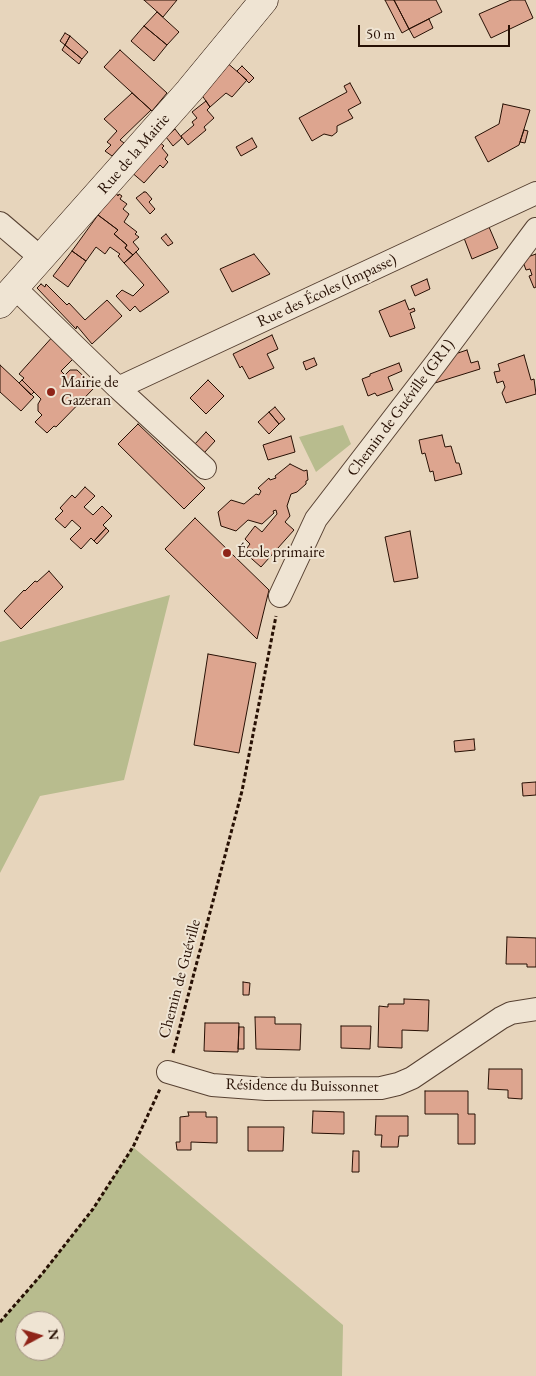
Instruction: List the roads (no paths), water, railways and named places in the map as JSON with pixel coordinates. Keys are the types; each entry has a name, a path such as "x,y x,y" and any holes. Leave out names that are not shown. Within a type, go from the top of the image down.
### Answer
{"street":[{"name":"Rue de la Mairie","path":"8,296 183,98 264,0"},
{"name":"Rue des Écoles (Impasse)","path":"118,388 536,193"},
{"path":"0,223 41,258"},
{"name":"Chemin de Guéville (GR1)","path":"280,596 316,519 436,363 536,228"},
{"path":"8,296 118,388 206,468"},
{"name":"Résidence du Buissonnet","path":"168,1072 212,1085 266,1089 381,1088 412,1078 501,1018 511,1013 536,1009"}],"place":[{"name":"Mairie de Gazeran","path":"51,392"},
{"name":"École primaire","path":"227,553"}]}
